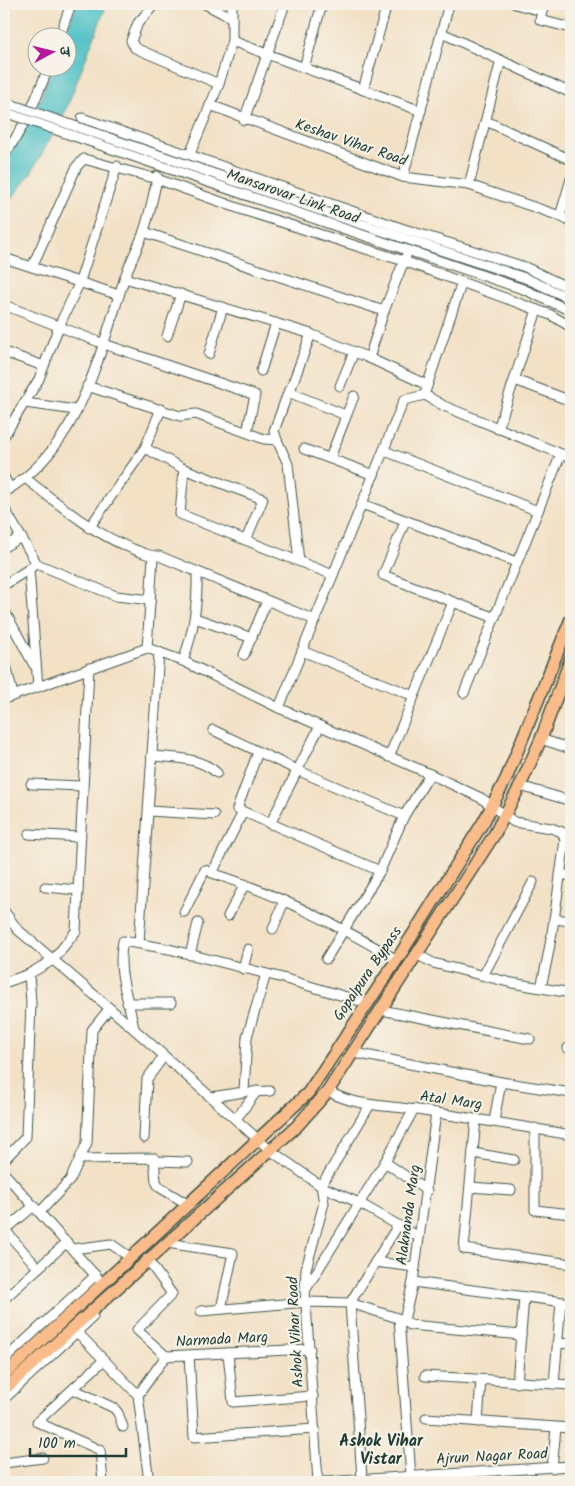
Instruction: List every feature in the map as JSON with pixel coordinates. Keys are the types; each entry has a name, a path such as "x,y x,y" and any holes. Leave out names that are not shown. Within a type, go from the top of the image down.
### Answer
{"main road":[{"name":"Gopalpura Bypass","path":"4,1374 92,1293 100,1279 131,1258 308,1093 397,960 492,805 506,779 571,619"},
{"name":"Gopalpura Bypass","path":"4,1390 297,1126 328,1091 494,835 520,786 541,739 571,658"}],"street":[{"path":"63,28 71,4"},
{"path":"154,4 134,33 131,41 135,48 219,84"},
{"path":"205,4 232,18"},
{"path":"190,154 219,84 232,41 232,4"},
{"path":"244,120 285,4"},
{"path":"304,68 322,4"},
{"path":"364,90 387,4"},
{"path":"403,177 449,4"},
{"path":"515,4 543,8 540,20 571,28"},
{"path":"442,33 571,93"},
{"path":"232,41 421,111"},
{"path":"469,185 501,60"},
{"path":"4,156 16,140 44,78"},
{"name":"Mansarovar Link Road","path":"4,102 340,217 399,232 525,278 566,290 571,299"},
{"name":"Keshav Vihar Road","path":"210,105 244,120 403,177 469,185 560,216 571,222"},
{"name":"Mansarovar Link Road","path":"4,112 523,289 571,311"},
{"path":"82,118 167,148 190,154 399,232"},
{"path":"486,121 571,160"},
{"path":"4,477 7,491 25,478 52,451 76,410 104,344 125,278 144,232 157,178 161,175 170,154 167,148"},
{"path":"32,267 80,162 84,159 90,159 157,178 246,211 404,261 537,310 571,327"},
{"path":"4,436 39,379 59,326 79,284 117,166"},
{"path":"560,216 571,179"},
{"path":"144,232 384,311"},
{"path":"369,358 384,311 408,251"},
{"path":"4,258 119,296"},
{"path":"125,278 311,334 427,385"},
{"path":"425,394 462,282"},
{"path":"551,316 566,290"},
{"path":"167,336 181,294"},
{"path":"4,305 104,344 255,395 247,432"},
{"path":"209,354 223,307"},
{"path":"498,429 537,310"},
{"path":"261,371 276,323"},
{"path":"311,334 292,388 293,394 343,414 346,418"},
{"path":"4,352 44,366"},
{"path":"340,386 354,352"},
{"path":"515,380 571,401"},
{"path":"87,386 180,416 196,414 264,440 277,440"},
{"path":"289,390 274,432 288,464 299,561"},
{"path":"279,708 404,400 425,394 444,406 571,458"},
{"path":"330,458 354,396"},
{"path":"25,403 76,410"},
{"path":"89,528 145,448 161,409"},
{"path":"145,448 184,469 263,498 246,540"},
{"path":"304,449 374,475"},
{"path":"384,451 538,511"},
{"path":"464,693 561,454"},
{"path":"184,469 180,514 333,575"},
{"path":"25,478 89,528 117,543 152,557 159,556 315,620"},
{"path":"362,504 405,522 516,562"},
{"path":"4,508 21,537 33,566 37,671 35,688"},
{"path":"405,522 383,575 495,618"},
{"path":"4,547 21,537"},
{"path":"147,648 152,557"},
{"path":"4,586 33,566"},
{"path":"33,566 116,596 151,600"},
{"path":"183,661 193,636 198,601 197,572"},
{"path":"244,655 268,601"},
{"path":"390,758 454,602"},
{"path":"4,610 37,671"},
{"path":"195,618 252,638"},
{"path":"4,656 8,697 147,648 183,661 279,708 430,774 492,805 514,822 551,828 562,832 565,840 549,955 540,987"},
{"path":"302,651 414,696"},
{"path":"140,943 159,652"},
{"path":"4,983 29,974 53,960 76,932 79,837 89,668"},
{"path":"270,824 320,726"},
{"path":"213,730 297,770 404,816"},
{"path":"541,739 571,749"},
{"path":"258,752 237,809 380,870"},
{"path":"152,756 200,762 217,773"},
{"path":"326,959 380,870 404,816 430,774"},
{"path":"31,784 82,786"},
{"path":"520,786 571,801"},
{"path":"149,811 214,815"},
{"path":"184,912 206,870 243,812"},
{"path":"29,834 79,837"},
{"path":"206,870 246,884 344,929 397,960"},
{"path":"560,874 571,876"},
{"path":"484,974 533,882"},
{"path":"228,916 246,884"},
{"path":"45,887 78,890"},
{"path":"273,928 284,901"},
{"path":"4,910 18,929 212,1097 270,1150 321,1186 359,1203 397,1227 419,1237"},
{"path":"554,919 571,920"},
{"path":"190,955 198,923"},
{"path":"134,1029 123,987 120,954 123,941 140,943 266,974 367,1003"},
{"path":"243,969 248,949"},
{"path":"416,954 433,963 484,974 512,983 571,993"},
{"path":"4,1160 26,1137 31,1002 29,974"},
{"path":"244,1092 247,1037 266,974"},
{"path":"127,1003 171,1003"},
{"path":"38,1268 4,1230 37,1209 70,1180 80,1159 87,1143 92,1030 109,1009"},
{"path":"381,1010 530,1039"},
{"path":"355,1052 501,1082 571,1093"},
{"path":"144,1138 147,1079 164,1056"},
{"path":"494,1120 501,1082"},
{"path":"212,1097 244,1092 270,1091"},
{"name":"Atal Marg","path":"328,1091 340,1098 370,1105 494,1120 571,1135"},
{"path":"236,1119 257,1092"},
{"path":"321,1186 370,1105"},
{"path":"305,1289 385,1162 414,1109"},
{"name":"Alaknanda Marg","path":"410,1476 402,1319 413,1282 427,1191 436,1113"},
{"path":"476,1119 464,1249 571,1264"},
{"path":"534,1128 535,1210 571,1214"},
{"path":"473,1153 514,1160"},
{"path":"80,1159 149,1157 154,1158 155,1161 188,1162"},
{"path":"155,1161 156,1181 159,1187 189,1205"},
{"path":"385,1162 427,1191"},
{"path":"4,1173 100,1279 4,1360"},
{"name":"Ashok Vihar Road","path":"318,1482 305,1289 306,1269 324,1204 321,1186"},
{"path":"470,1187 511,1190"},
{"path":"362,1478 350,1303 397,1227"},
{"path":"167,1243 233,1253 221,1309"},
{"path":"4,1299 8,1291 70,1246 111,1244 131,1258"},
{"path":"138,1395 166,1356 137,1330 172,1294 148,1259"},
{"path":"376,1262 415,1268"},
{"path":"413,1282 571,1303"},
{"path":"4,1399 109,1302 118,1286"},
{"path":"517,1383 524,1297"},
{"path":"201,1311 306,1302 350,1303 402,1319 410,1326 521,1334"},
{"path":"554,1384 561,1302"},
{"path":"77,1332 138,1395 149,1482"},
{"path":"557,1342 571,1344"},
{"name":"Narmada Marg","path":"166,1356 310,1349"},
{"path":"228,1353 233,1402 313,1396"},
{"path":"189,1355 194,1437 315,1429"},
{"path":"103,1482 100,1450 37,1422 104,1360"},
{"path":"425,1376 571,1385"},
{"path":"478,1422 481,1380"},
{"path":"73,1389 114,1408 123,1427"},
{"path":"426,1418 571,1428"},
{"path":"552,1468 556,1428"},
{"path":"4,1463 43,1458"},
{"name":"Ajrun Nagar Road","path":"324,1482 362,1478 571,1466"}],"water":[{"path":"77,4 107,4 65,112 31,173 4,209 4,165 39,102 48,78 78,78 78,28 68,28"}],"district":[{"name":"Ashok Vihar Vistar","path":"381,1450"}]}
